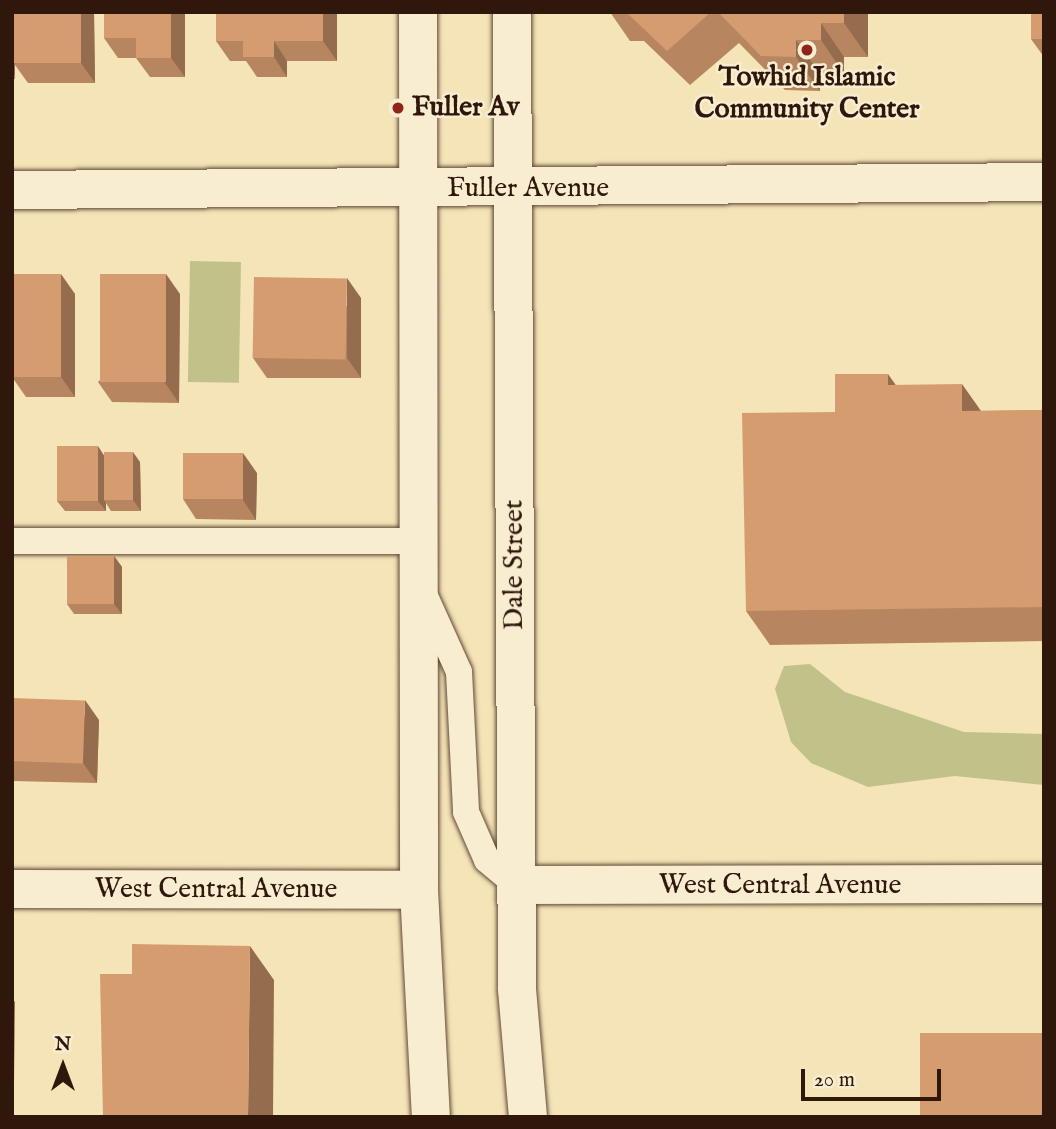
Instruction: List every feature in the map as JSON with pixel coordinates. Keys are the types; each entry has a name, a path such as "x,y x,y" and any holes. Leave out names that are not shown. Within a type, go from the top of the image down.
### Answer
{"main road":[{"path":"418,12 421,541 419,890 431,1117"},
{"name":"Dale Street","path":"512,12 517,885 528,1117"},
{"name":"Fuller Avenue","path":"12,190 419,190 1044,182"},
{"name":"West Central Avenue","path":"517,885 1044,884"},
{"name":"West Central Avenue","path":"12,889 419,890"}],"lane":[{"path":"12,541 421,541"},
{"path":"421,586 459,672 466,812 487,860 517,885"}],"green space":[{"path":"190,261 241,262 239,383 188,382"},
{"path":"810,664 845,692 964,732 1044,734 1044,785 955,776 868,787 811,763 791,742 775,689 784,666"}],"building":[{"path":"14,12 81,12 81,63 14,63"},
{"path":"104,12 171,12 171,58 136,58 136,38 104,38"},
{"path":"216,12 323,12 323,41 274,41 274,57 243,57 243,41 216,41"},
{"path":"626,12 711,12 667,51"},
{"path":"718,12 844,12 844,23 821,23 821,40 796,40 796,57 761,56"},
{"path":"1031,12 1044,12 1044,39 1031,39"},
{"path":"12,274 61,274 61,377 12,377"},
{"path":"100,274 166,274 166,382 100,382"},
{"path":"254,277 347,279 346,360 253,358"},
{"path":"835,374 888,374 888,385 962,384 962,411 1044,410 1044,607 746,611 742,413 835,412"},
{"path":"57,446 98,446 98,501 57,501"},
{"path":"104,452 133,452 133,500 104,500"},
{"path":"183,453 243,453 243,499 183,499"},
{"path":"67,556 114,556 114,604 67,604"},
{"path":"12,698 85,701 83,764 12,761"},
{"path":"132,944 250,946 248,1117 103,1117 100,974 132,974"},
{"path":"920,1033 1044,1033 1044,1117 920,1117"}],"place":[{"name":"Towhid Islamic Community Center","path":"807,50"},
{"name":"Fuller Av","path":"398,108"}]}
